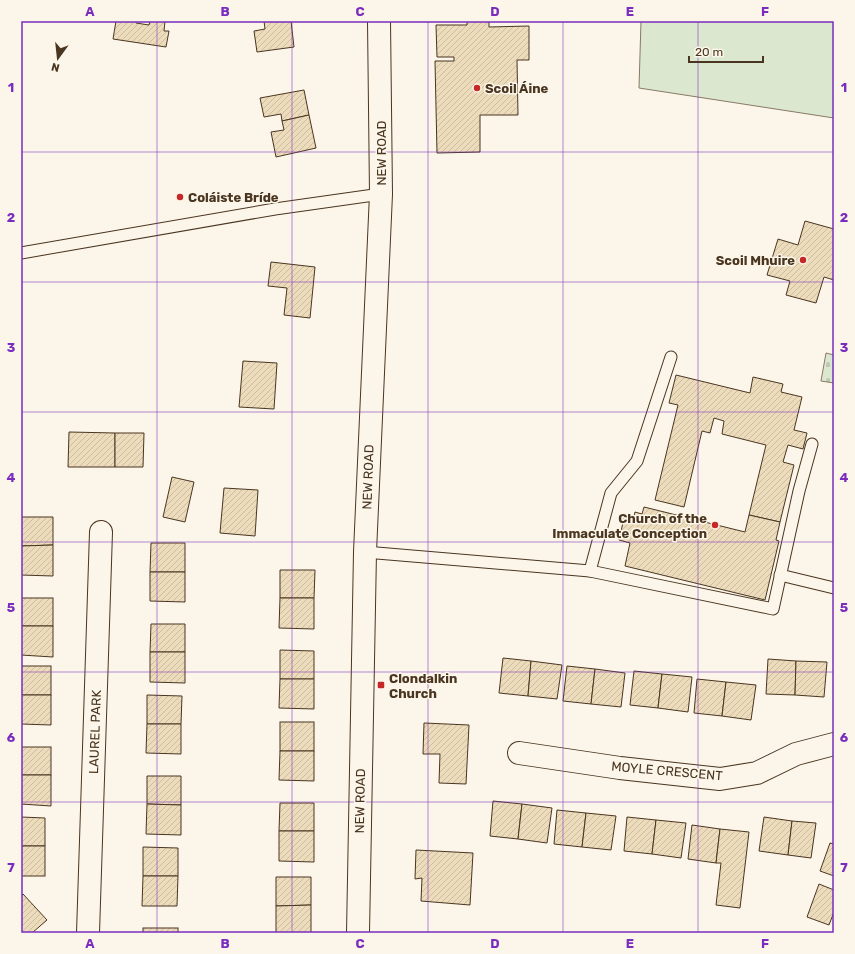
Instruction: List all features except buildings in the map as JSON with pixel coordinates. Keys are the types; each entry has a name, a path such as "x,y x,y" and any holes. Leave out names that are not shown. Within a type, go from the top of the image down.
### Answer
{"street":[{"name":"NEW ROAD","path":"358,933 365,552 381,194 379,21"},
{"name":"LAUREL PARK","path":"88,933 101,532"},
{"name":"MOYLE CRESCENT","path":"519,753 620,768 720,779 757,773 796,754 834,744"}],"lane":[{"path":"21,253 275,209 381,194"},
{"path":"590,571 611,493 637,461 671,357"},
{"path":"365,552 590,571 773,609 799,491 812,444"},
{"path":"780,576 834,588"}],"green space":[{"path":"641,21 834,21 834,118 639,88"},
{"path":"826,353 834,355 834,383 821,381"}],"place":[{"name":"Scoil Áine","path":"477,88"},
{"name":"Coláiste Bríde","path":"180,197"},
{"name":"Scoil Mhuire","path":"803,260"},
{"name":"Church of the Immaculate Conception","path":"715,525"},
{"name":"Clondalkin Church","path":"381,685"}]}
